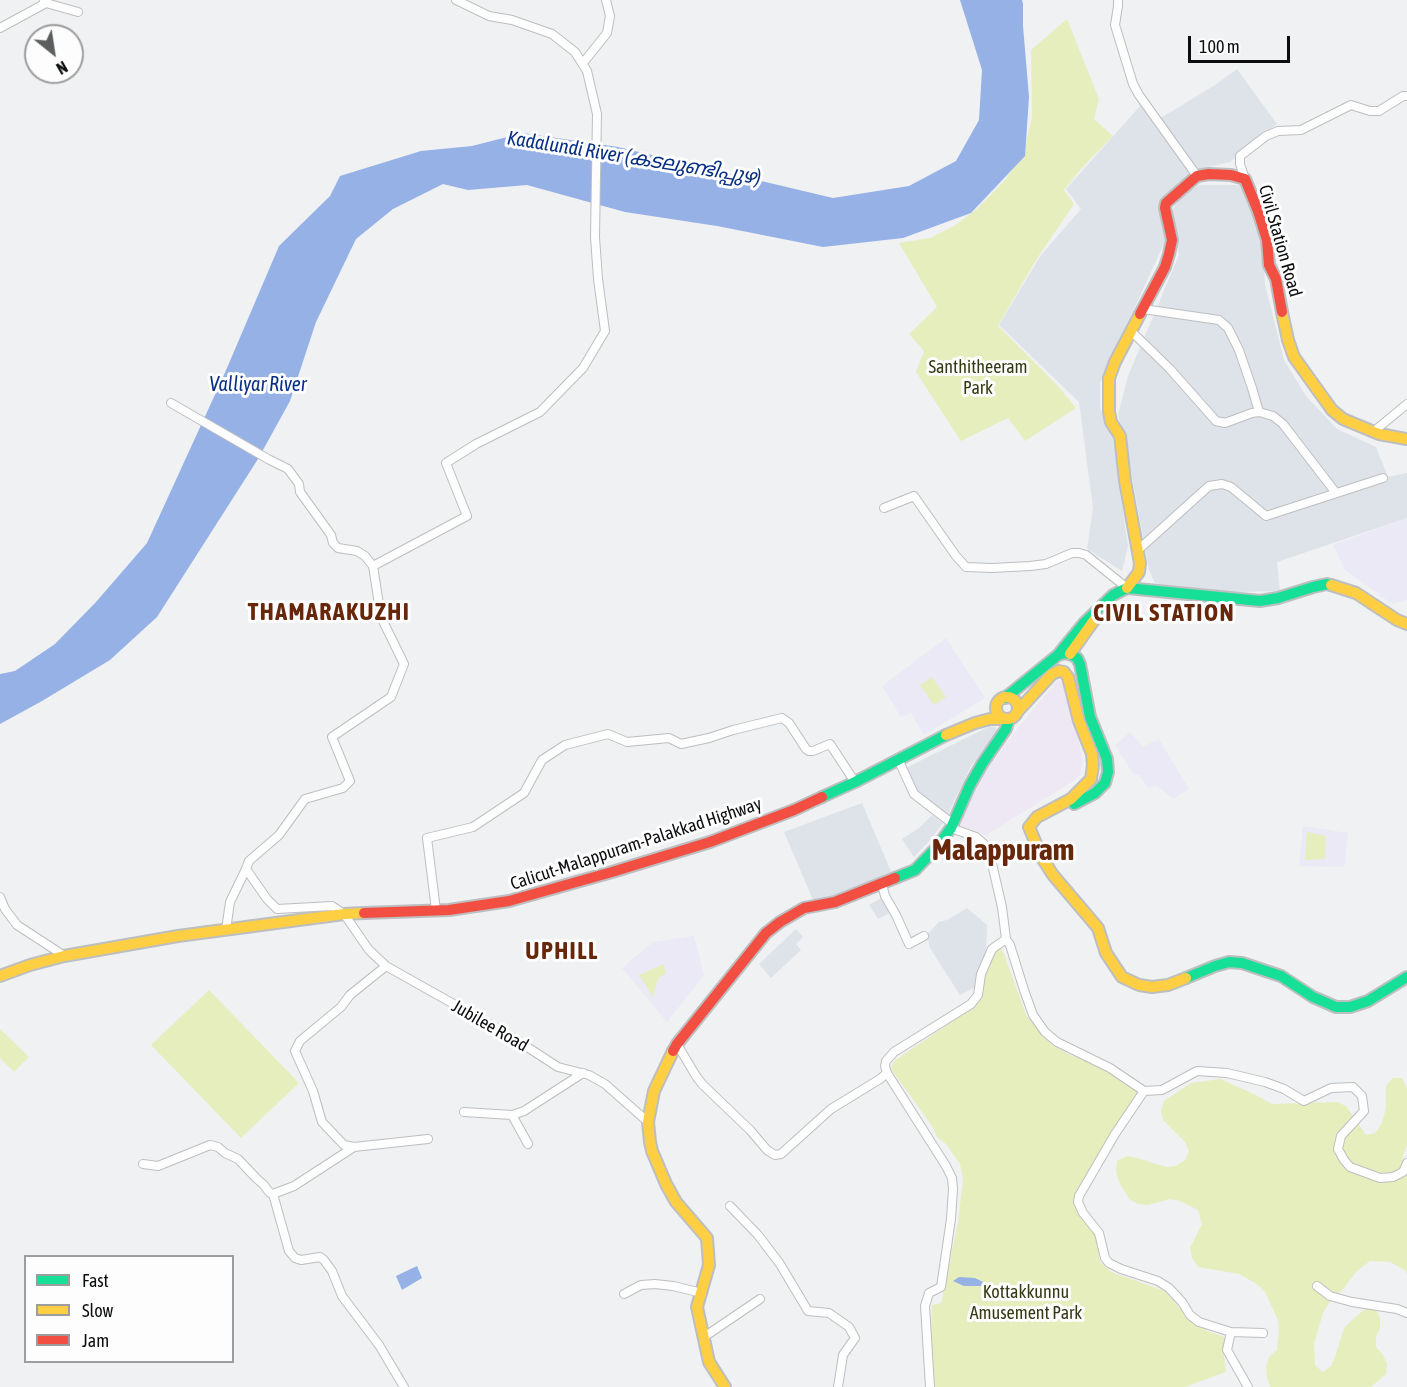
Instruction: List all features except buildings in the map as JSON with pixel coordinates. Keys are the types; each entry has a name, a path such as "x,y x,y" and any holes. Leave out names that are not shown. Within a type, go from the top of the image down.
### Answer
{"main road":[{"name":"Civil Station Road","path":"1197,176 1216,174 1245,179 1267,240 1269,265 1277,285 1288,340 1294,357 1332,410 1343,419 1373,432 1407,439"},
{"path":"1070,654 1092,625 1103,605 1113,595 1127,588 1139,572 1138,550 1125,481 1120,436 1109,412 1109,378 1114,362 1170,254 1172,240 1165,208 1166,202 1197,176"},
{"path":"1127,588 1260,601 1327,584 1356,593 1407,624"},
{"name":"Calicut-Malappuram-Palakkad Highway","path":"946,735 1001,701 1058,655 1085,622 1103,605"},
{"path":"1033,837 1035,825 1044,818 1095,793 1105,783 1108,772 1107,759 1090,717 1080,664 1077,658 1070,654 1058,655"},
{"path":"1010,717 1052,674 1059,671 1064,672 1068,677 1079,721 1092,754 1091,779 1071,799 1037,817 1029,826 1042,858 1053,876 1098,928 1106,953 1122,977 1139,985 1152,987 1168,985 1229,962 1242,963 1281,976 1313,997 1336,1007 1350,1007 1368,1001 1407,977"},
{"path":"725,1387 709,1362 698,1307 709,1265 707,1238 676,1202 652,1151 648,1122 654,1091 677,1044 765,933 804,908 835,902 915,870 938,848 952,826 982,764 1006,729 1010,717 1018,708 1012,699 1001,701 998,714 1010,717"},
{"name":"Calicut-Malappuram-Palakkad Highway","path":"0,976 64,956 177,936 344,914 449,910 509,901 710,842 794,810 855,782 946,735 975,723 1010,717"}],"street":[{"path":"373,566 466,516 446,463 476,444 540,412 583,368 605,331 595,237 597,114 587,71 575,52 552,34 512,20 489,16 456,0"},
{"path":"583,63 607,33 610,16 606,0"},
{"path":"1118,0 1115,25 1133,84 1197,176"},
{"path":"0,28 45,2 78,12"},
{"path":"1245,179 1239,164 1240,156 1266,136 1278,131 1301,130 1351,105 1370,111 1379,111 1403,96 1407,96"},
{"path":"1143,309 1219,320 1228,328 1239,350 1259,412"},
{"path":"1131,331 1170,369 1216,421 1225,423 1259,412 1273,416 1283,424 1336,493"},
{"path":"171,403 288,469 299,484 300,492 331,535 333,543 338,548 357,551 365,556 373,566 381,617 404,664 391,697 332,737 350,781 343,789 305,799 279,835 249,861 230,902 226,930"},
{"path":"1373,432 1407,404"},
{"path":"1138,550 1209,486 1222,484 1231,487 1266,516 1383,478"},
{"path":"884,508 914,496 966,567 1030,566 1046,564 1072,553 1079,553 1086,555 1127,588"},
{"path":"436,910 427,838 473,827 524,793 542,760 566,745 608,734 627,742 669,738 681,744 782,718 789,723 809,751 830,744 855,782"},
{"path":"898,759 914,794 952,826 976,837 989,850 1002,908 1006,939 1024,990 1033,1015 1045,1032 1057,1042 1110,1068 1144,1091 1162,1090 1197,1071 1227,1073 1265,1082 1284,1089 1304,1101 1330,1088 1353,1088 1362,1096 1364,1111 1341,1136 1338,1149 1344,1160 1350,1167 1380,1178 1393,1177 1403,1172 1407,1163"},
{"path":"246,869 277,909 332,906 344,914"},
{"path":"882,884 885,896 909,944 924,936"},
{"path":"0,897 5,909 17,925 64,956"},
{"name":"Jubilee Road","path":"344,914 369,950 386,966 507,1034 558,1067 590,1075 605,1084 648,1122"},
{"path":"930,1387 925,1306 928,1293 941,1287 951,1219 952,1178 887,1073 885,1066 886,1061 894,1052 971,1004 978,995 981,974 992,949 1006,939"},
{"path":"386,966 350,995 341,1007 300,1041 295,1051 313,1092 322,1122 344,1145 354,1147 428,1139"},
{"path":"677,1044 702,1084 750,1130 767,1150 775,1155 781,1154 831,1109 887,1073"},
{"path":"464,1112 512,1115 524,1111 583,1073"},
{"path":"1144,1091 1115,1134 1079,1196 1078,1202 1083,1212 1099,1233 1105,1258 1109,1263 1121,1269 1158,1281 1169,1288 1198,1322 1232,1332 1263,1333"},
{"path":"512,1115 528,1144"},
{"path":"143,1164 158,1166 210,1145 238,1159 273,1194 289,1251 295,1258 301,1260 320,1257 324,1260 332,1271 342,1296 379,1345 404,1387"},
{"path":"273,1194 294,1186 354,1147"},
{"path":"729,1206 758,1236 780,1264 808,1311 829,1313 849,1327 855,1338 843,1355 838,1387"},
{"path":"624,1294 641,1285 655,1284 702,1293"},
{"path":"1317,1286 1330,1296 1407,1313"},
{"path":"704,1337 760,1299"},
{"path":"1232,1332 1227,1350 1248,1387"}],"shaded area":[{"path":"1237,69 1277,124 1230,162 1204,168 1172,189 1159,204 1168,232 1166,239 1100,383 1100,408 1112,435 1128,546 1122,571 1087,549 1093,508 1079,402 999,325 1041,255 1081,209 1066,189 1141,105 1156,121"},
{"path":"1199,185 1240,185 1261,232 1265,284 1284,360 1306,396 1337,429 1376,447 1388,477 1407,473 1407,518 1277,562 1280,591 1187,590 1155,583 1149,570 1127,450 1118,415 1128,376 1179,255 1172,211 1181,197"},
{"path":"1407,518 1407,600 1392,604 1345,570 1333,545"},
{"path":"946,638 985,698 924,735 911,713 901,717 882,686"},
{"path":"1058,680 1064,682 1067,687 1083,762 1080,775 986,835 958,825 984,774"},
{"path":"990,726 998,730 971,766 947,816 913,788 904,769"},
{"path":"1130,732 1143,747 1159,739 1189,789 1173,799 1156,785 1148,788 1139,775 1134,775 1115,745"},
{"path":"862,803 892,874 816,907 784,832"},
{"path":"932,815 943,823 914,857 902,839 919,828"},
{"path":"1303,826 1348,833 1344,867 1299,866"},
{"path":"883,897 891,912 878,919 869,905"},
{"path":"967,908 987,925 986,956 977,986 960,995 930,948 927,935 939,922"},
{"path":"796,929 803,937 796,944 801,950 771,978 759,964"},
{"path":"694,936 704,975 667,1022 622,968 653,942"}],"green space":[{"name":"Santhitheeram Park","path":"1067,19 1099,99 1094,119 1113,136 1064,190 1074,204 1036,260 998,326 1059,387 1076,408 1025,441 1008,418 961,441 916,372 924,351 909,334 937,307 899,243 930,238 954,226 977,209 1005,180 1024,152 1032,117 1031,50"},
{"path":"932,677 946,697 934,705 920,685"},
{"path":"1307,832 1326,836 1325,859 1305,860"},
{"name":"Kottakkunnu Amusement Park","path":"1000,947 1026,1015 1052,1045 1070,1055 1109,1069 1142,1091 1096,1159 1073,1202 1095,1233 1100,1262 1111,1272 1165,1291 1184,1313 1207,1331 1225,1337 1226,1372 1185,1387 933,1387 930,1369 932,1305 941,1303 958,1222 963,1179 960,1164 946,1144 937,1137 932,1126 891,1069 894,1061 975,1006 988,968"},
{"path":"664,964 666,973 658,979 653,997 639,975"},
{"path":"209,990 299,1083 241,1138 151,1045"},
{"path":"0,1029 29,1057 14,1072 0,1058"},
{"path":"1393,1078 1402,1078 1407,1089 1407,1145 1402,1158 1407,1170 1407,1274 1405,1270 1390,1262 1370,1261 1356,1272 1329,1303 1323,1313 1314,1344 1315,1365 1323,1372 1331,1366 1344,1328 1366,1308 1376,1308 1380,1317 1380,1328 1376,1337 1376,1347 1387,1364 1386,1374 1371,1387 1270,1387 1266,1367 1269,1357 1277,1350 1279,1329 1278,1320 1265,1292 1257,1284 1239,1274 1198,1267 1192,1258 1190,1248 1202,1224 1198,1210 1170,1199 1148,1205 1138,1204 1129,1199 1119,1182 1116,1171 1117,1161 1127,1156 1166,1167 1176,1166 1185,1160 1189,1151 1185,1142 1163,1120 1161,1110 1164,1101 1191,1083 1220,1079 1272,1104 1337,1102 1346,1106 1366,1135 1375,1133 1381,1125 1386,1106 1386,1086"}],"water":[{"name":"Valliyar River","path":"960,0 1022,0 1029,97 1025,156 971,213 903,238 823,247 717,226 625,212 527,185 468,190 443,184 393,209 356,239 316,322 290,401 258,459 157,617 110,660 0,724 0,674 15,671 55,644 96,602 147,543 224,375 279,246 330,196 340,176 421,151 472,146 523,133 618,147 833,198 909,186 956,161 979,120 982,70"},
{"path":"417,1266 422,1278 402,1290 396,1276"},
{"path":"959,1277 975,1278 983,1282 982,1286 964,1286 953,1281"}],"traffic: fast":[{"path":"1058,655 1085,622 1113,595 1127,588 1260,601 1313,587 1331,585"},
{"path":"1005,698 1058,655 1064,653 1077,658 1090,717 1107,759 1108,772 1105,783 1095,793 1074,804"},
{"path":"895,878 915,870 951,828 970,785 1006,729 1009,719"},
{"path":"822,797 946,735"},
{"path":"1186,978 1229,962 1242,963 1281,976 1313,997 1336,1007 1350,1007 1368,1001 1407,977"}],"traffic: slow":[{"path":"1282,312 1294,357 1332,410 1343,419 1379,434 1407,439"},
{"path":"1127,588 1139,572 1140,563 1125,481 1120,436 1111,422 1109,412 1109,378 1140,314"},
{"path":"1331,585 1356,593 1407,624"},
{"path":"1070,654 1095,619"},
{"path":"1017,712 1052,674 1059,671 1064,672 1068,677 1079,721 1092,754 1091,779 1071,799 1037,817 1029,827 1042,858 1053,875 1098,928 1106,953 1122,977 1139,985 1152,987 1168,985 1186,978"},
{"path":"1007,697 1015,700 1018,708 1015,716 1007,719 999,716 996,708 999,700 1007,697"},
{"path":"946,735 975,723 990,719 1005,719"},
{"path":"0,976 64,956 178,936 364,913"},
{"path":"673,1051 654,1091 648,1122 650,1142 666,1184 676,1202 707,1238 709,1265 697,1307 709,1362 725,1387"}],"traffic: jam":[{"path":"1140,314 1165,267 1169,254 1172,240 1166,203 1197,176 1209,174 1231,175 1245,179 1267,240 1269,265 1276,279 1282,312"},
{"path":"364,913 449,910 509,901 710,842 822,797"},
{"path":"673,1051 766,933 780,922 804,908 835,902 895,878"}],"district":[{"name":"THAMARAKUZHI","path":"329,612"},
{"name":"CIVIL STATION","path":"1164,613"},
{"name":"Malappuram","path":"1003,851"},
{"name":"UPHILL","path":"562,951"}],"water label":[{"name":"Kadalundi River (കടലുണ്ടിപ്പുഴ)","path":"634,158"}]}
